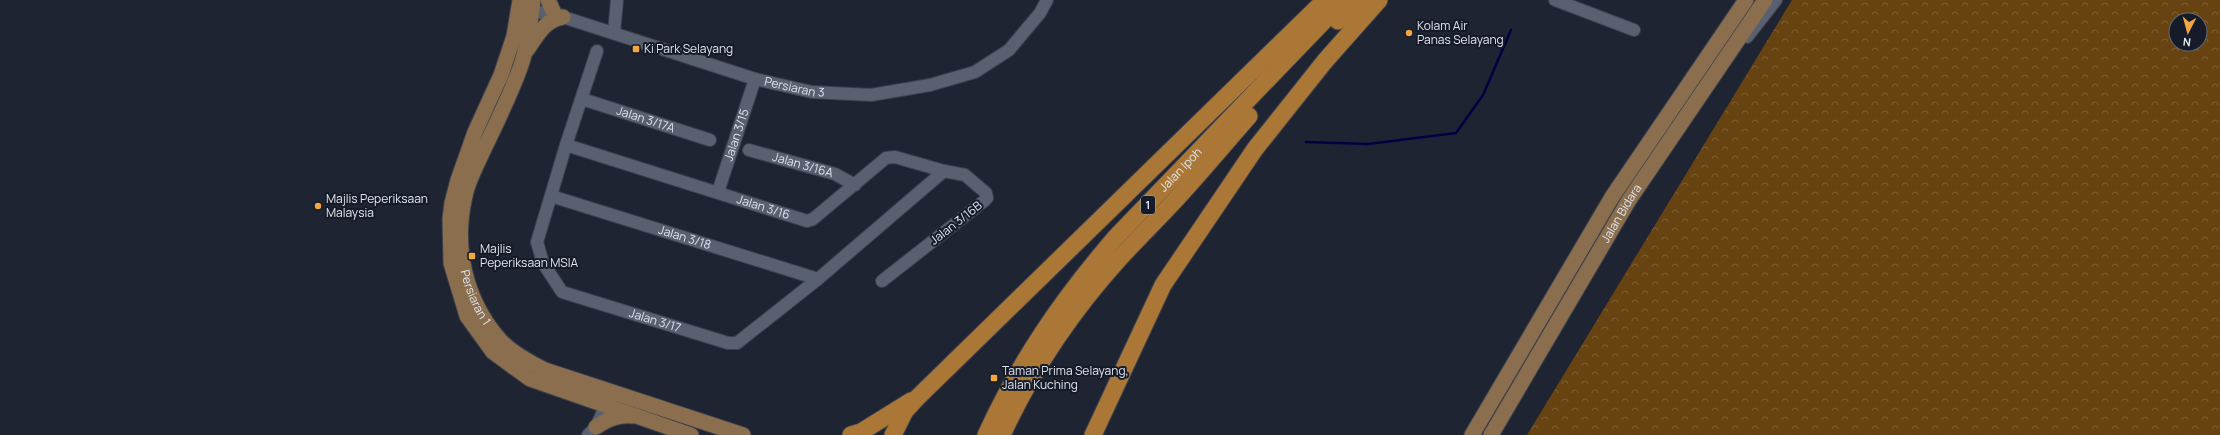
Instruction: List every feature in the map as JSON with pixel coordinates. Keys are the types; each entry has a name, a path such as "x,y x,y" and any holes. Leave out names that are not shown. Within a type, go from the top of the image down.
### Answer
{"highway":[{"path":"893,435 905,411 917,398 1325,0"},
{"name":"Jalan Ipoh","path":"986,435 1020,366 1050,320 1081,279 1115,238 1174,179 1344,0"},
{"name":"Jalan Ipoh","path":"1002,435 1022,395 1052,347 1088,295 1118,259 1180,196 1258,105 1359,0"},
{"path":"1094,435 1163,285 1255,150 1325,61 1379,0"},
{"path":"851,435 861,432 917,398"}],"main road":[{"path":"524,54 548,23 559,16 548,0"},
{"name":"Jalan Bidara","path":"1472,435 1612,197 1746,0"},
{"name":"Jalan Bidara","path":"1491,435 1629,200 1765,0"},
{"name":"Persiaran 1","path":"526,5 524,54 507,100 465,195 461,241 462,264 468,287 479,311 500,340 521,357 544,370 609,398 641,417 691,435"},
{"name":"Persiaran 1","path":"526,5 500,75 475,132 458,180 450,219 451,263 467,316 493,352 530,379 609,398 743,435"},
{"path":"592,431 608,419 620,415 641,417"}],"street":[{"path":"614,33 616,0"},
{"name":"Persiaran 3","path":"526,5 755,78 812,92 871,95 930,85 974,72 1010,50 1040,13 1047,0"},
{"path":"1555,0 1634,30"},
{"path":"1717,72 1776,0"},
{"name":"Jalan 3/17","path":"597,51 566,145 538,242 543,263 562,292 737,343 818,279 944,171"},
{"name":"Jalan 3/15","path":"718,192 755,78"},
{"name":"Jalan 3/17A","path":"582,99 710,140"},
{"name":"Jalan 3/16","path":"566,145 807,220 813,219 886,158 895,157 944,171"},
{"name":"Jalan 3/16A","path":"748,150 835,174 855,185"},
{"name":"Jalan 3/16B","path":"882,281 987,198 986,193 965,175 944,171"},
{"name":"Jalan 3/18","path":"551,196 818,279"},
{"path":"592,431 609,398"}],"green space":[{"path":"1792,0 2220,0 2220,435 1527,435"}],"waterway":[{"path":"1306,142 1368,144 1456,133 1483,95 1511,30"}],"place":[{"name":"Kolam Air Panas Selayang","path":"1409,33"},
{"name":"Ki Park Selayang","path":"636,49"},
{"name":"Majlis Peperiksaan Malaysia","path":"318,206"},
{"name":"Majlis Peperiksaan MSIA","path":"472,256"},
{"name":"Taman Prima Selayang, Jalan Kuching","path":"994,378"}]}
